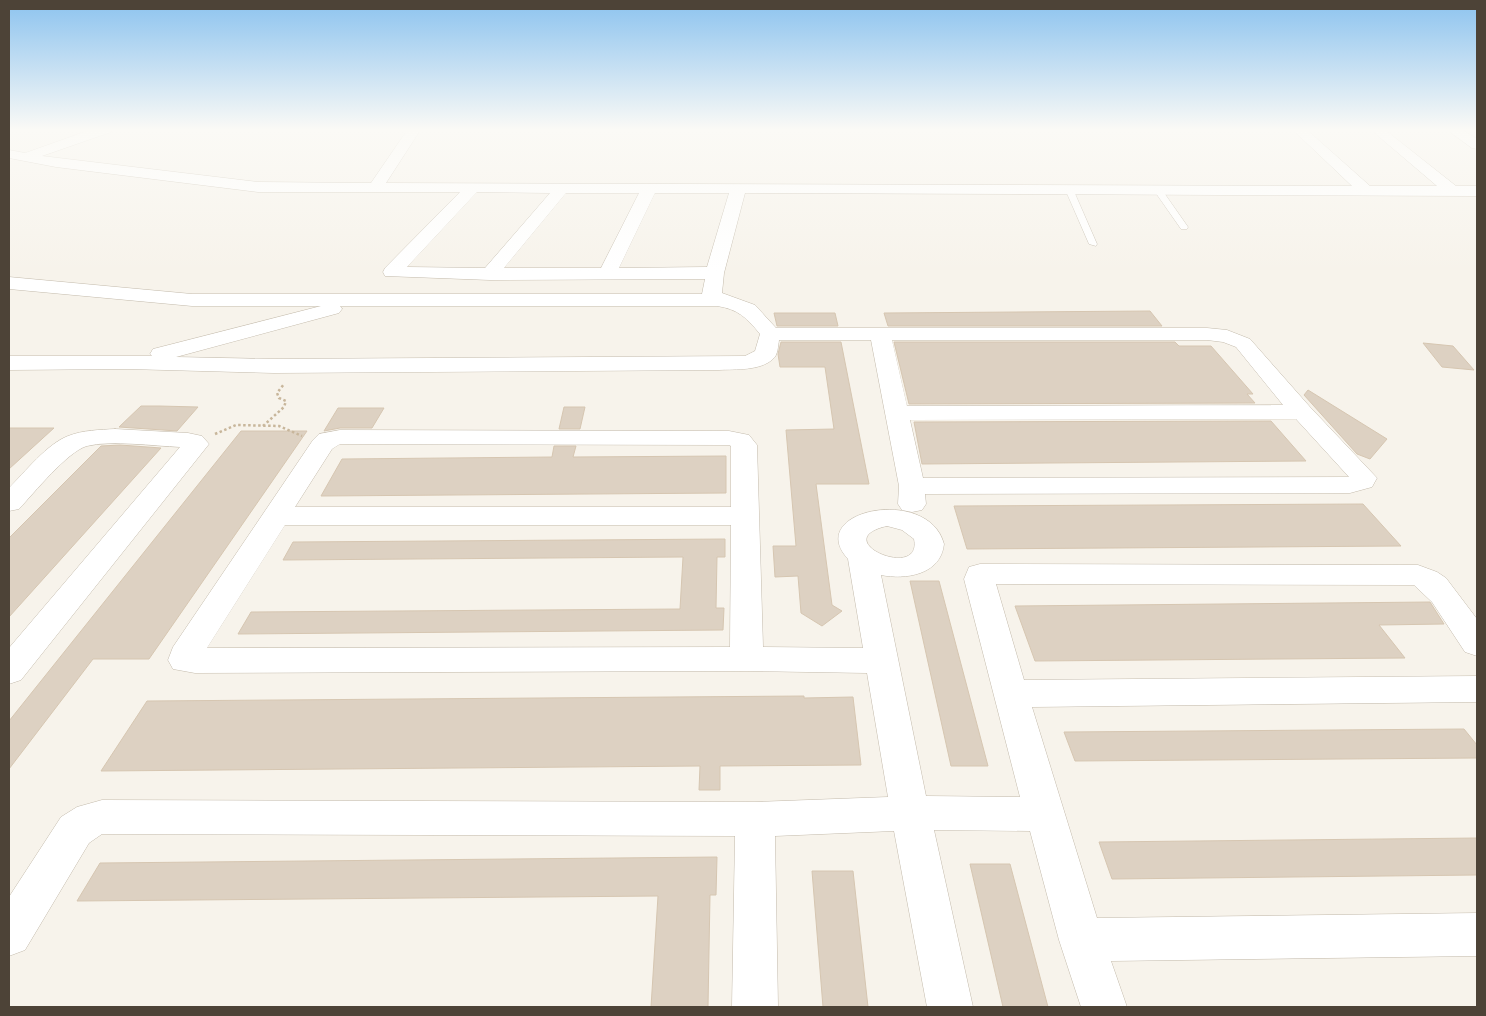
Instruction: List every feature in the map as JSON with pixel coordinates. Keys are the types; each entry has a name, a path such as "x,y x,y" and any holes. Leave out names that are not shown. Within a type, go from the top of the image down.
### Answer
{"street":[{"path":"169,176 258,187 1477,191"},
{"path":"374,188 382,176"},
{"path":"1351,176 1366,190"},
{"path":"1434,176 1452,191"},
{"path":"359,300 392,272 473,188"},
{"path":"490,274 561,189"},
{"path":"607,274 649,189"},
{"path":"716,300 712,294 715,273 738,189"},
{"path":"392,272 490,274 715,273"},
{"path":"9,283 298,310"},
{"path":"128,362 298,310 359,300 716,300 734,302 750,309 770,334"},
{"path":"770,334 1207,334 1227,336 1243,343 1302,412 1364,478 1363,481 1350,485 912,486"},
{"path":"9,363 128,362 274,366 748,362 765,355 770,334"},
{"path":"880,335 912,486 911,523"},
{"path":"898,413 1302,412"},
{"path":"747,659 744,445 740,440 735,438 340,437 328,439 322,444 188,650 185,660 747,659 883,661"},
{"path":"9,502 63,450 76,441 96,438 188,440 196,442 195,448 9,671"},
{"path":"275,516 744,516"},
{"path":"887,517 911,523 928,536 931,545 929,553 923,560 914,565 895,568 875,564 863,559 851,543 852,535 856,528 864,522 887,517"},
{"path":"863,559 910,813 950,1007"},
{"path":"1104,1007 1081,940 979,579 980,574 1418,575 1425,577 1436,586 1477,644"},
{"path":"1012,694 1477,689"},
{"path":"9,935 75,830 91,819 102,816 755,819 910,813 1045,814"},
{"path":"755,819 755,1007"},
{"path":"1081,940 1477,934"}],"lane":[{"path":"1069,189 1093,244"},
{"path":"1157,189 1184,227"}],"path":[{"path":"196,442 236,425 279,426 322,444"}],"building":[{"path":"1150,311 1162,326 888,326 884,313"},
{"path":"774,313 835,313 838,326 777,326"},
{"path":"781,342 841,342 869,484 816,484 832,605 842,611 822,626 801,613 798,576 775,577 773,546 796,546 786,430 834,429 825,367 780,367 778,354"},
{"path":"894,342 1175,342 1179,346 1211,346 1253,394 1247,394 1255,403 909,404"},
{"path":"1423,343 1453,346 1474,370 1442,367"},
{"path":"1308,390 1387,439 1370,459 1357,454 1304,395"},
{"path":"141,406 198,407 177,431 119,427"},
{"path":"564,407 585,407 580,429 559,429"},
{"path":"338,408 384,408 372,428 340,428 324,431"},
{"path":"1271,421 1306,461 922,464 914,422"},
{"path":"9,428 54,428 9,469"},
{"path":"241,431 307,431 149,659 93,659 9,769 9,721"},
{"path":"120,445 161,448 9,617 9,538 101,446"},
{"path":"554,446 576,446 573,457 726,456 726,493 321,496 342,459 552,457"},
{"path":"1363,504 1401,546 967,549 954,506"},
{"path":"725,539 725,557 717,557 716,608 724,608 723,630 238,634 251,612 680,609 683,557 283,560 293,542"},
{"path":"910,581 939,581 988,766 951,766"},
{"path":"1430,602 1444,624 1379,625 1405,658 1035,661 1015,606"},
{"path":"804,696 804,698 853,697 861,765 720,766 720,790 699,790 700,766 101,771 147,701"},
{"path":"1464,729 1477,745 1477,758 1075,761 1064,732"},
{"path":"1477,838 1477,875 1112,879 1099,842"},
{"path":"717,857 716,895 710,895 708,1007 651,1007 658,896 77,901 100,863"},
{"path":"970,864 1010,864 1048,1007 1003,1007"},
{"path":"812,871 853,871 868,1007 823,1007"}]}
